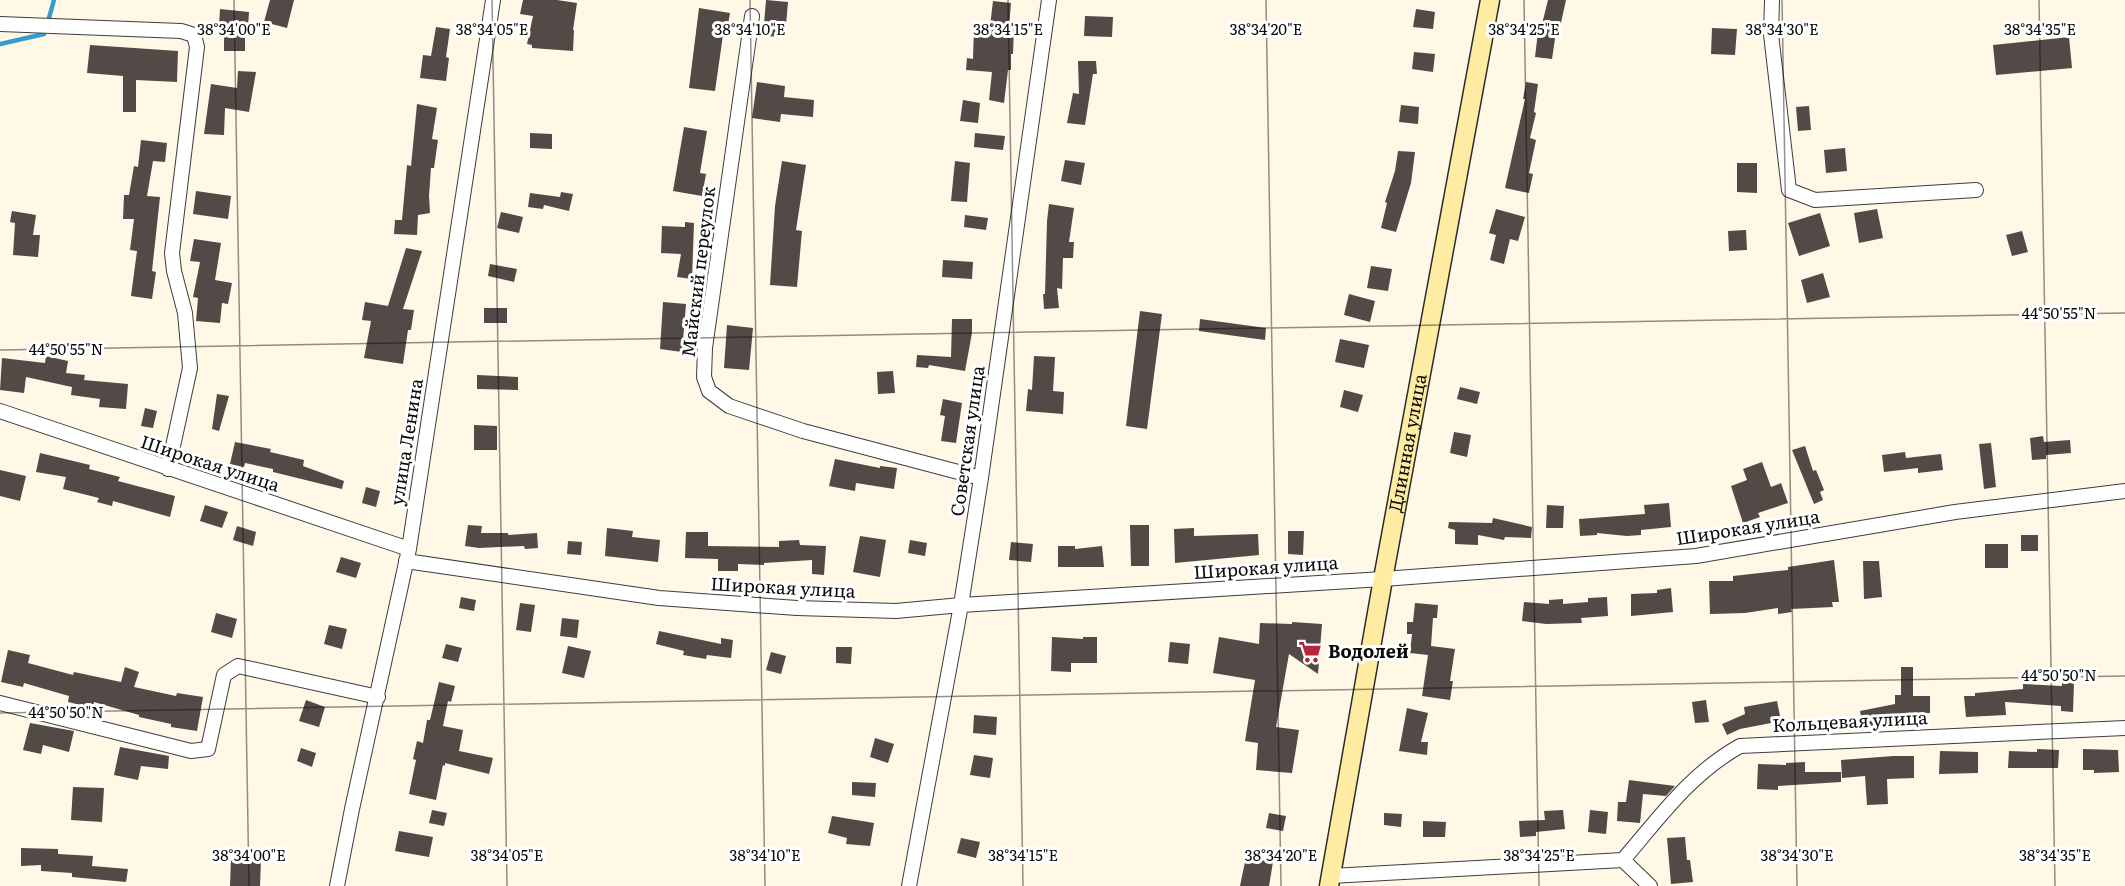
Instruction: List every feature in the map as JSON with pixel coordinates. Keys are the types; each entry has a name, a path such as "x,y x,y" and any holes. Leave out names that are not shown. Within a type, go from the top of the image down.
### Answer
{"main road":[{"name":"Длинная улица","path":"1330,881 1383,579 1490,0"}],"street":[{"name":"улица Ленина","path":"337,886 408,555 493,0"},
{"name":"Советская улица","path":"909,886 961,605 1049,0"},
{"path":"1772,0 1771,34 1789,190 1815,200 1976,190"},
{"name":"Майский переулок","path":"752,16 705,348 704,377 709,391 729,406 803,431 981,478"},
{"path":"0,24 181,31 194,35 197,48 172,253 174,271 185,313 190,368 168,469"},
{"name":"Широкая улица","path":"0,411 408,555 659,598 797,608 896,611 1696,556 1955,512 2125,491"},
{"path":"0,703 191,751 208,749 224,675 238,666 378,697"},
{"name":"Кольцевая улица","path":"1623,860 1684,787 1718,759 1740,746 2125,728"},
{"path":"1330,881 1623,860 1650,886"}],"building":[{"path":"270,0 294,0 287,28 264,22"},
{"path":"523,0 557,0 577,3 573,51 532,48 532,45 527,44 533,16 520,14"},
{"path":"766,0 788,2 785,37 763,36"},
{"path":"1548,0 1566,0 1559,32 1556,32 1552,59 1535,57 1539,23 1542,24"},
{"path":"993,1 1011,3 1009,27 1014,27 1011,70 1008,70 1004,103 989,100 992,72 966,70 967,58 973,59 974,26 990,26"},
{"path":"699,8 730,13 726,36 723,35 715,91 689,88"},
{"path":"220,9 249,12 248,28 245,28 245,51 224,51 224,26 219,25"},
{"path":"1416,9 1435,12 1433,29 1413,27"},
{"path":"1085,16 1113,17 1112,37 1084,36"},
{"path":"436,27 450,29 446,57 449,58 446,81 420,78 423,55 431,56"},
{"path":"1712,28 1737,29 1735,55 1711,54"},
{"path":"2069,37 2072,68 1996,75 1993,45"},
{"path":"90,45 178,51 177,82 136,80 136,112 123,112 123,76 87,73"},
{"path":"1414,52 1435,54 1433,72 1412,69"},
{"path":"1078,61 1096,61 1097,74 1093,74 1085,125 1067,123 1073,93 1079,94"},
{"path":"238,71 256,72 249,112 225,108 224,135 204,134 211,84 237,88"},
{"path":"757,82 785,86 784,97 814,100 813,117 781,114 780,122 752,118"},
{"path":"1526,82 1538,84 1534,112 1536,113 1530,138 1536,140 1529,173 1533,174 1529,193 1505,188 1525,99 1523,99"},
{"path":"963,100 980,103 978,123 960,121"},
{"path":"417,104 437,108 432,139 438,140 434,168 431,168 430,213 418,215 417,235 394,234 395,220 402,220 407,165 411,166"},
{"path":"1401,105 1419,107 1418,124 1399,122"},
{"path":"1809,106 1811,130 1798,131 1796,107"},
{"path":"684,127 707,131 700,173 706,174 702,196 673,191"},
{"path":"530,133 552,134 552,149 530,148"},
{"path":"975,133 1005,136 1003,150 974,147"},
{"path":"141,140 167,143 165,162 153,161 147,196 160,197 152,271 156,272 152,299 131,296 137,251 130,250 134,219 123,219 124,195 129,195 134,166 138,167"},
{"path":"1845,148 1847,171 1826,173 1824,150"},
{"path":"1398,151 1415,152 1411,183 1396,232 1381,228"},
{"path":"1065,160 1085,163 1081,185 1061,181"},
{"path":"782,161 806,165 796,230 802,231 797,287 770,285 775,206"},
{"path":"955,161 970,163 967,202 951,201"},
{"path":"1737,163 1757,163 1757,193 1737,192"},
{"path":"196,191 231,196 228,219 193,214"},
{"path":"561,192 573,194 569,211 544,205 543,209 528,207 530,193 560,197"},
{"path":"1049,204 1074,208 1069,242 1074,242 1073,258 1063,258 1062,289 1057,288 1059,308 1044,309 1043,294 1045,294"},
{"path":"1496,209 1525,217 1518,241 1510,239 1504,264 1490,260 1496,235 1489,233"},
{"path":"1877,209 1883,238 1859,243 1854,213"},
{"path":"12,211 36,215 33,235 40,235 38,257 13,255 15,223 10,222"},
{"path":"501,212 523,217 519,233 497,228"},
{"path":"1820,213 1830,246 1799,256 1788,223"},
{"path":"965,215 988,218 986,230 964,227"},
{"path":"685,222 694,223 692,279 677,277 681,254 661,253 662,226 685,227"},
{"path":"1746,230 1747,250 1729,251 1728,231"},
{"path":"2022,231 2028,252 2012,256 2006,235"},
{"path":"194,239 221,243 215,280 232,283 228,304 222,303 220,323 196,321 198,298 193,297 200,262 190,261"},
{"path":"406,248 422,251 403,309 414,310 411,330 408,330 403,364 364,358 371,321 362,320 365,302 388,306"},
{"path":"943,260 973,262 972,279 942,277"},
{"path":"490,264 517,269 514,282 488,276"},
{"path":"1371,266 1392,269 1388,291 1367,288"},
{"path":"1823,273 1830,297 1807,303 1801,280"},
{"path":"1349,294 1375,301 1370,322 1344,315"},
{"path":"663,302 686,304 682,352 660,349"},
{"path":"484,308 507,308 507,323 484,323"},
{"path":"1140,311 1162,314 1147,429 1126,426"},
{"path":"952,319 972,319 972,333 965,371 929,365 928,368 916,367 917,355 951,357"},
{"path":"1200,319 1266,328 1265,340 1199,331"},
{"path":"727,325 753,328 749,370 724,368"},
{"path":"1340,339 1369,345 1364,368 1335,362"},
{"path":"46,356 68,361 66,373 85,375 84,380 128,384 126,409 99,407 100,399 71,395 72,387 26,377 24,393 0,390 2,358 45,363"},
{"path":"1034,356 1055,357 1053,391 1064,392 1063,414 1026,411 1028,389 1032,390"},
{"path":"893,371 895,393 878,394 877,372"},
{"path":"477,375 518,377 518,390 477,389"},
{"path":"1460,387 1480,392 1477,404 1457,399"},
{"path":"1344,390 1363,395 1358,412 1340,407"},
{"path":"217,394 229,396 219,431 212,429"},
{"path":"943,399 962,403 956,443 941,441 945,416 940,415"},
{"path":"145,408 157,411 153,428 141,426"},
{"path":"474,425 497,426 497,450 474,450"},
{"path":"1454,432 1471,435 1467,457 1450,453"},
{"path":"2043,436 2044,442 2070,440 2071,453 2046,455 2046,459 2032,460 2030,438"},
{"path":"235,442 271,449 270,452 304,460 303,466 344,481 342,489 273,472 273,469 245,463 244,467 230,464"},
{"path":"1991,443 1996,487 1984,489 1979,444"},
{"path":"1805,446 1813,471 1816,470 1824,490 1820,492 1823,500 1814,504 1792,450"},
{"path":"1905,452 1906,458 1941,454 1943,470 1918,473 1918,468 1884,472 1882,455"},
{"path":"40,453 90,465 89,469 120,477 118,481 175,496 170,517 113,501 112,506 97,502 99,498 63,489 66,477 36,472"},
{"path":"835,459 880,468 880,466 897,468 894,489 856,483 855,491 829,486"},
{"path":"1762,462 1771,487 1781,483 1788,503 1758,513 1760,517 1743,523 1731,486 1747,480 1743,469"},
{"path":"0,470 26,476 20,501 0,496"},
{"path":"366,487 380,491 376,507 362,503"},
{"path":"1669,503 1671,527 1641,530 1641,535 1597,533 1597,535 1580,536 1579,519 1645,514 1644,505"},
{"path":"205,505 228,512 222,528 200,521"},
{"path":"1547,505 1564,506 1563,528 1546,528"},
{"path":"1493,518 1532,527 1531,538 1505,537 1504,540 1478,535 1478,545 1455,544 1455,530 1448,528 1449,522 1492,523"},
{"path":"468,525 482,526 481,533 508,533 508,535 537,533 538,548 465,546"},
{"path":"1130,525 1149,525 1149,566 1131,566"},
{"path":"237,526 256,532 253,546 233,540"},
{"path":"607,528 633,531 632,537 660,540 658,562 605,556"},
{"path":"1194,528 1194,536 1258,534 1259,555 1175,563 1174,529"},
{"path":"1288,531 1304,531 1303,555 1288,554"},
{"path":"686,532 708,532 708,546 779,547 779,541 799,540 800,545 826,546 824,575 812,574 812,560 764,563 764,565 738,564 738,571 718,571 718,559 685,558"},
{"path":"2021,535 2038,535 2038,551 2021,551"},
{"path":"860,536 886,540 880,577 853,572"},
{"path":"910,540 927,543 925,556 908,553"},
{"path":"568,541 582,542 581,555 567,554"},
{"path":"1011,542 1033,544 1031,562 1009,560"},
{"path":"1985,544 2008,544 2008,568 1985,568"},
{"path":"1058,546 1075,546 1075,549 1102,546 1104,567 1058,567"},
{"path":"341,557 361,563 356,578 336,572"},
{"path":"1834,560 1839,602 1832,602 1833,607 1791,609 1792,612 1778,614 1778,608 1745,613 1710,614 1709,581 1733,581 1733,576 1788,570 1788,567"},
{"path":"1863,561 1879,561 1882,597 1864,599"},
{"path":"1671,588 1673,612 1631,616 1631,594 1657,593 1657,590"},
{"path":"461,597 476,600 474,611 459,608"},
{"path":"1607,597 1608,616 1581,618 1582,623 1546,624 1522,621 1524,602 1549,604 1549,600 1563,599 1563,604 1588,602 1588,598"},
{"path":"520,603 535,605 531,632 516,630"},
{"path":"1415,603 1438,605 1437,618 1433,618 1431,646 1455,649 1450,681 1453,681 1450,700 1422,696 1428,655 1410,653 1412,634 1407,634 1407,622 1413,622"},
{"path":"216,613 237,619 232,638 211,632"},
{"path":"562,618 579,620 577,638 560,636"},
{"path":"1292,622 1322,624 1318,674 1289,654 1276,727 1299,730 1292,773 1256,770 1258,743 1245,741 1255,680 1213,673 1219,637 1259,644 1260,623 1292,624"},
{"path":"329,625 347,629 342,649 324,644"},
{"path":"659,631 721,644 721,638 733,640 731,658 707,655 706,659 683,655 684,651 656,644"},
{"path":"1052,637 1083,639 1083,637 1097,637 1097,663 1071,663 1071,672 1051,671"},
{"path":"1170,642 1190,644 1188,664 1168,662"},
{"path":"446,644 462,648 458,662 442,658"},
{"path":"568,646 591,651 584,678 562,673"},
{"path":"836,647 852,647 851,664 836,663"},
{"path":"8,650 30,655 28,663 73,675 74,672 121,682 125,667 139,672 134,687 176,696 177,693 203,697 197,731 171,727 171,724 139,717 139,715 94,702 93,708 68,702 69,696 24,683 23,687 1,682"},
{"path":"771,652 786,656 781,674 766,670"},
{"path":"1901,667 1913,667 1913,696 1930,696 1930,713 1912,713 1912,722 1877,721 1877,725 1863,727 1860,711 1895,704 1895,695 1901,695"},
{"path":"439,682 455,686 451,702 448,701 443,726 463,730 459,751 493,758 489,774 445,763 436,800 409,794 416,760 413,759 417,741 423,743 427,720 430,720"},
{"path":"2062,682 2074,682 2073,712 2061,711 2061,706 2005,702 2006,715 1966,717 1964,696 2023,689 2023,684 2062,686"},
{"path":"306,700 325,707 319,727 299,721"},
{"path":"1706,700 1709,722 1695,723 1692,702"},
{"path":"1777,701 1781,721 1740,729 1727,735 1722,724 1745,714 1744,707"},
{"path":"1407,708 1428,713 1421,742 1428,742 1427,755 1399,751"},
{"path":"974,715 997,717 996,735 973,733"},
{"path":"30,723 74,731 69,752 43,745 41,754 23,750"},
{"path":"875,738 894,744 888,763 870,757"},
{"path":"120,747 169,756 168,769 141,766 138,780 114,775"},
{"path":"301,748 316,753 312,767 297,761"},
{"path":"2037,749 2059,750 2058,768 2008,768 2009,751 2037,752"},
{"path":"2083,749 2118,750 2119,772 2094,773 2094,770 2083,770"},
{"path":"1940,751 1978,752 1978,773 1939,774"},
{"path":"974,755 993,758 990,778 970,775"},
{"path":"1914,756 1914,778 1887,779 1888,804 1867,805 1865,776 1842,778 1841,760"},
{"path":"1805,762 1805,772 1841,772 1841,782 1778,786 1778,790 1757,789 1758,764 1786,765 1786,763"},
{"path":"1629,780 1675,786 1666,796 1643,794 1640,823 1617,821 1618,802 1626,802"},
{"path":"852,782 876,783 875,797 852,795"},
{"path":"73,787 104,788 102,822 71,820"},
{"path":"432,810 447,813 444,826 429,823"},
{"path":"1563,810 1565,829 1536,832 1536,836 1520,837 1519,821 1545,820 1544,811"},
{"path":"1590,810 1608,812 1606,834 1588,832"},
{"path":"1269,813 1286,816 1283,831 1266,828"},
{"path":"1384,813 1402,814 1401,827 1384,825"},
{"path":"832,816 874,823 870,846 846,844 847,838 828,833"},
{"path":"1423,821 1446,822 1445,837 1423,837"},
{"path":"399,831 433,837 429,857 395,851"},
{"path":"1685,837 1687,860 1690,860 1693,882 1671,884 1667,838"},
{"path":"961,838 980,842 976,858 957,853"},
{"path":"21,848 58,849 58,854 93,856 92,866 128,869 126,882 72,877 72,873 41,871 41,865 21,866"},
{"path":"1246,857 1273,862 1269,886 1240,886"},
{"path":"231,858 261,859 260,886 230,886"}],"waterway":[{"path":"49,18 54,0"},
{"path":"0,44 44,34"}],"place":[{"name":"Водолей","path":"1310,652"}]}
